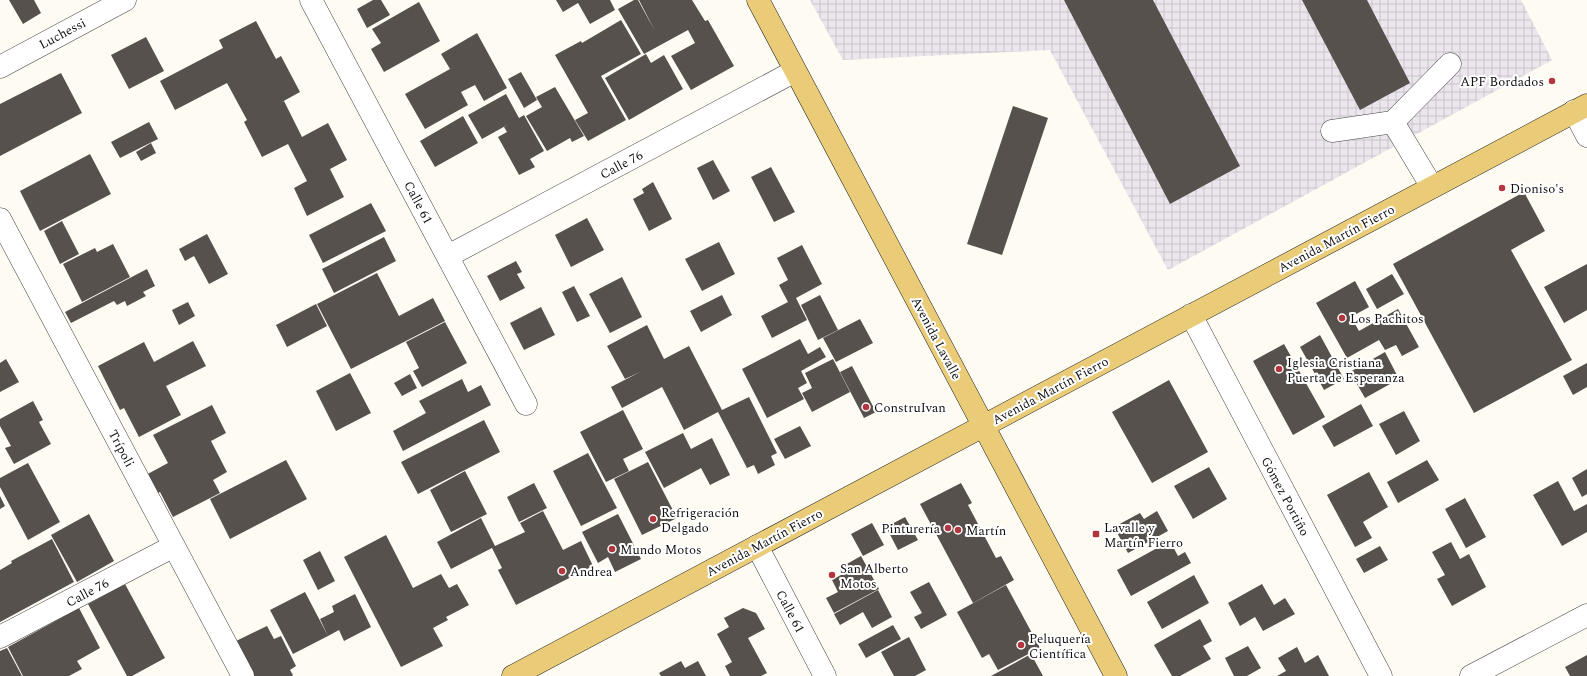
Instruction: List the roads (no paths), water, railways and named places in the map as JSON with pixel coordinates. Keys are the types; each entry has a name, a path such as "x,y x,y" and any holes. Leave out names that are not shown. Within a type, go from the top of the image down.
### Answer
{"main road":[{"name":"Avenida Lavalle","path":"758,0 1116,676"},
{"name":"Avenida Martín Fierro","path":"513,676 1581,108"}],"street":[{"name":"Luchessi","path":"0,67 125,0"},
{"name":"Calle 61","path":"311,0 526,404"},
{"path":"1332,131 1393,122 1450,64"},
{"name":"Calle 76","path":"448,256 795,71"},
{"path":"1581,108 1587,136"},
{"path":"1393,122 1432,187"},
{"name":"Trípoli","path":"0,219 243,676"},
{"name":"Gómez Portiño","path":"1191,315 1381,676"},
{"name":"Calle 76","path":"0,637 174,546"},
{"name":"Calle 61","path":"757,546 825,676"},
{"path":"1471,676 1587,615"}],"place":[{"name":"APF Bordados","path":"1552,81"},
{"name":"Dioniso's","path":"1502,188"},
{"name":"Los Pachitos","path":"1342,318"},
{"name":"Iglesia Cristiana Puerta de Esperanza","path":"1279,369"},
{"name":"ConstruIvan","path":"866,407"},
{"name":"Refrigeración Delgado","path":"653,519"},
{"name":"Pinturería","path":"948,528"},
{"name":"Martín","path":"958,530"},
{"name":"Lavalle y Martín Fierro","path":"1096,534"},
{"name":"Mundo Motos","path":"612,549"},
{"name":"Andrea","path":"562,571"},
{"name":"San Alberto Motos","path":"832,575"},
{"name":"Peluquería Científica","path":"1021,645"}]}
